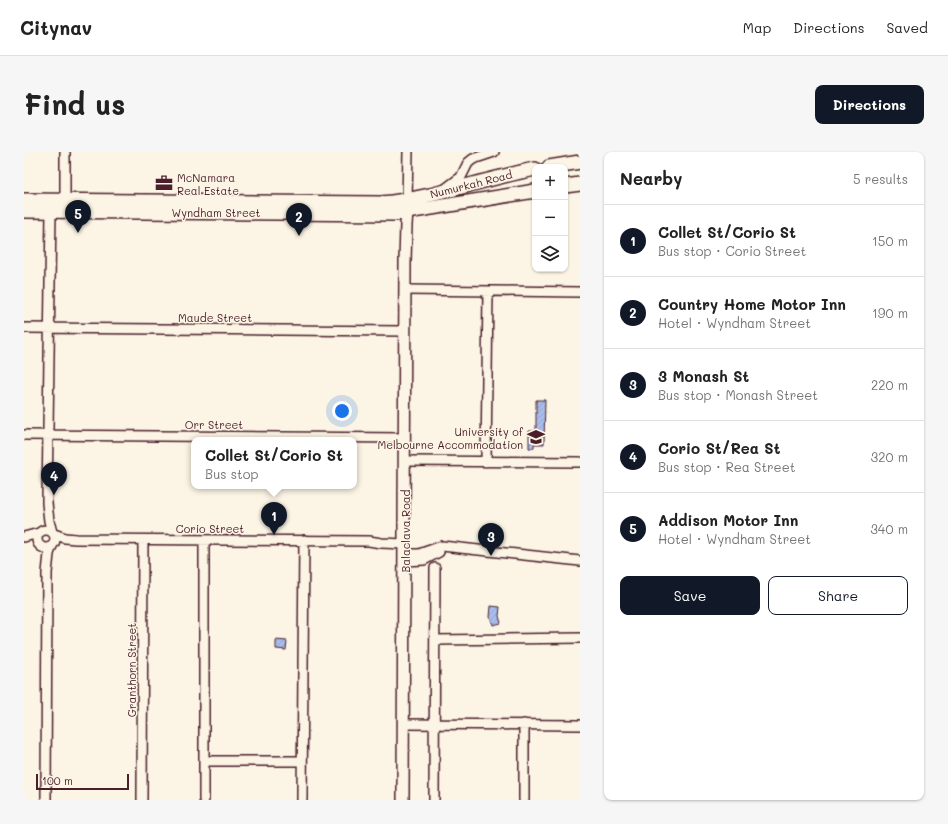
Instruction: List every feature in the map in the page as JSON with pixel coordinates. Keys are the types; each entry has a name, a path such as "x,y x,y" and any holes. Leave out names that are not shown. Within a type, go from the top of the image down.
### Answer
{"highway":[{"path":"568,164 580,162"},
{"name":"Numurkah Road","path":"407,206 440,193 532,170"},
{"path":"568,186 580,184"},
{"name":"Numurkah Road","path":"407,206 532,191"},
{"name":"Wyndham Street","path":"24,200 51,206"},
{"name":"Wyndham Street","path":"24,211 51,206 394,202 407,206"}],"main road":[{"name":"Balaclava Road","path":"403,800 405,262 407,206"}],"street":[{"path":"65,152 65,206"},
{"path":"407,206 408,152"},
{"path":"440,193 461,177 468,163 469,152"},
{"path":"468,163 473,159 490,152"},
{"path":"47,573 37,538 45,519 47,503 51,206"},
{"path":"405,290 580,292"},
{"path":"486,462 488,291"},
{"name":"Maude Street","path":"24,328 405,331"},
{"name":"Orr Street","path":"24,435 226,437"},
{"name":"Orr Street","path":"357,438 405,438"},
{"path":"405,461 580,462"},
{"path":"46,800 47,573 49,554 55,539 50,524 47,503"},
{"path":"24,536 47,530 53,533"},
{"name":"Corio Street","path":"53,533 65,538 76,539 369,541 405,549 419,554 442,546 580,561"},
{"name":"Corio Street","path":"53,545 76,539"},
{"path":"24,540 47,548 53,545"},
{"name":"Granthorn Street","path":"142,800 143,540"},
{"path":"204,540 204,800"},
{"path":"302,800 304,540"},
{"path":"434,800 435,568"},
{"path":"435,640 580,638"},
{"path":"403,724 580,725"},
{"path":"524,724 524,800"},
{"path":"205,761 302,761"}],"building":[{"name":"University of Melbourne Accommodation","path":"536,400 545,400 544,444 534,444 534,448 529,448 529,431 536,431"},
{"path":"491,606 500,607 499,616 501,623 493,625 490,617"},
{"path":"276,640 287,641 286,650 276,649"}],"place":[{"name":"McNamara Real Estate","path":"164,183"},
{"name":"Addison Motor Inn","path":"78,233"},
{"name":"Country Home Motor Inn","path":"299,236"},
{"name":"University of Melbourne Accommodation","path":"536,437"},
{"name":"Corio St/Rea St","path":"54,495"},
{"name":"Collet St/Corio St","path":"274,535"},
{"name":"3 Monash St","path":"491,556"}]}
